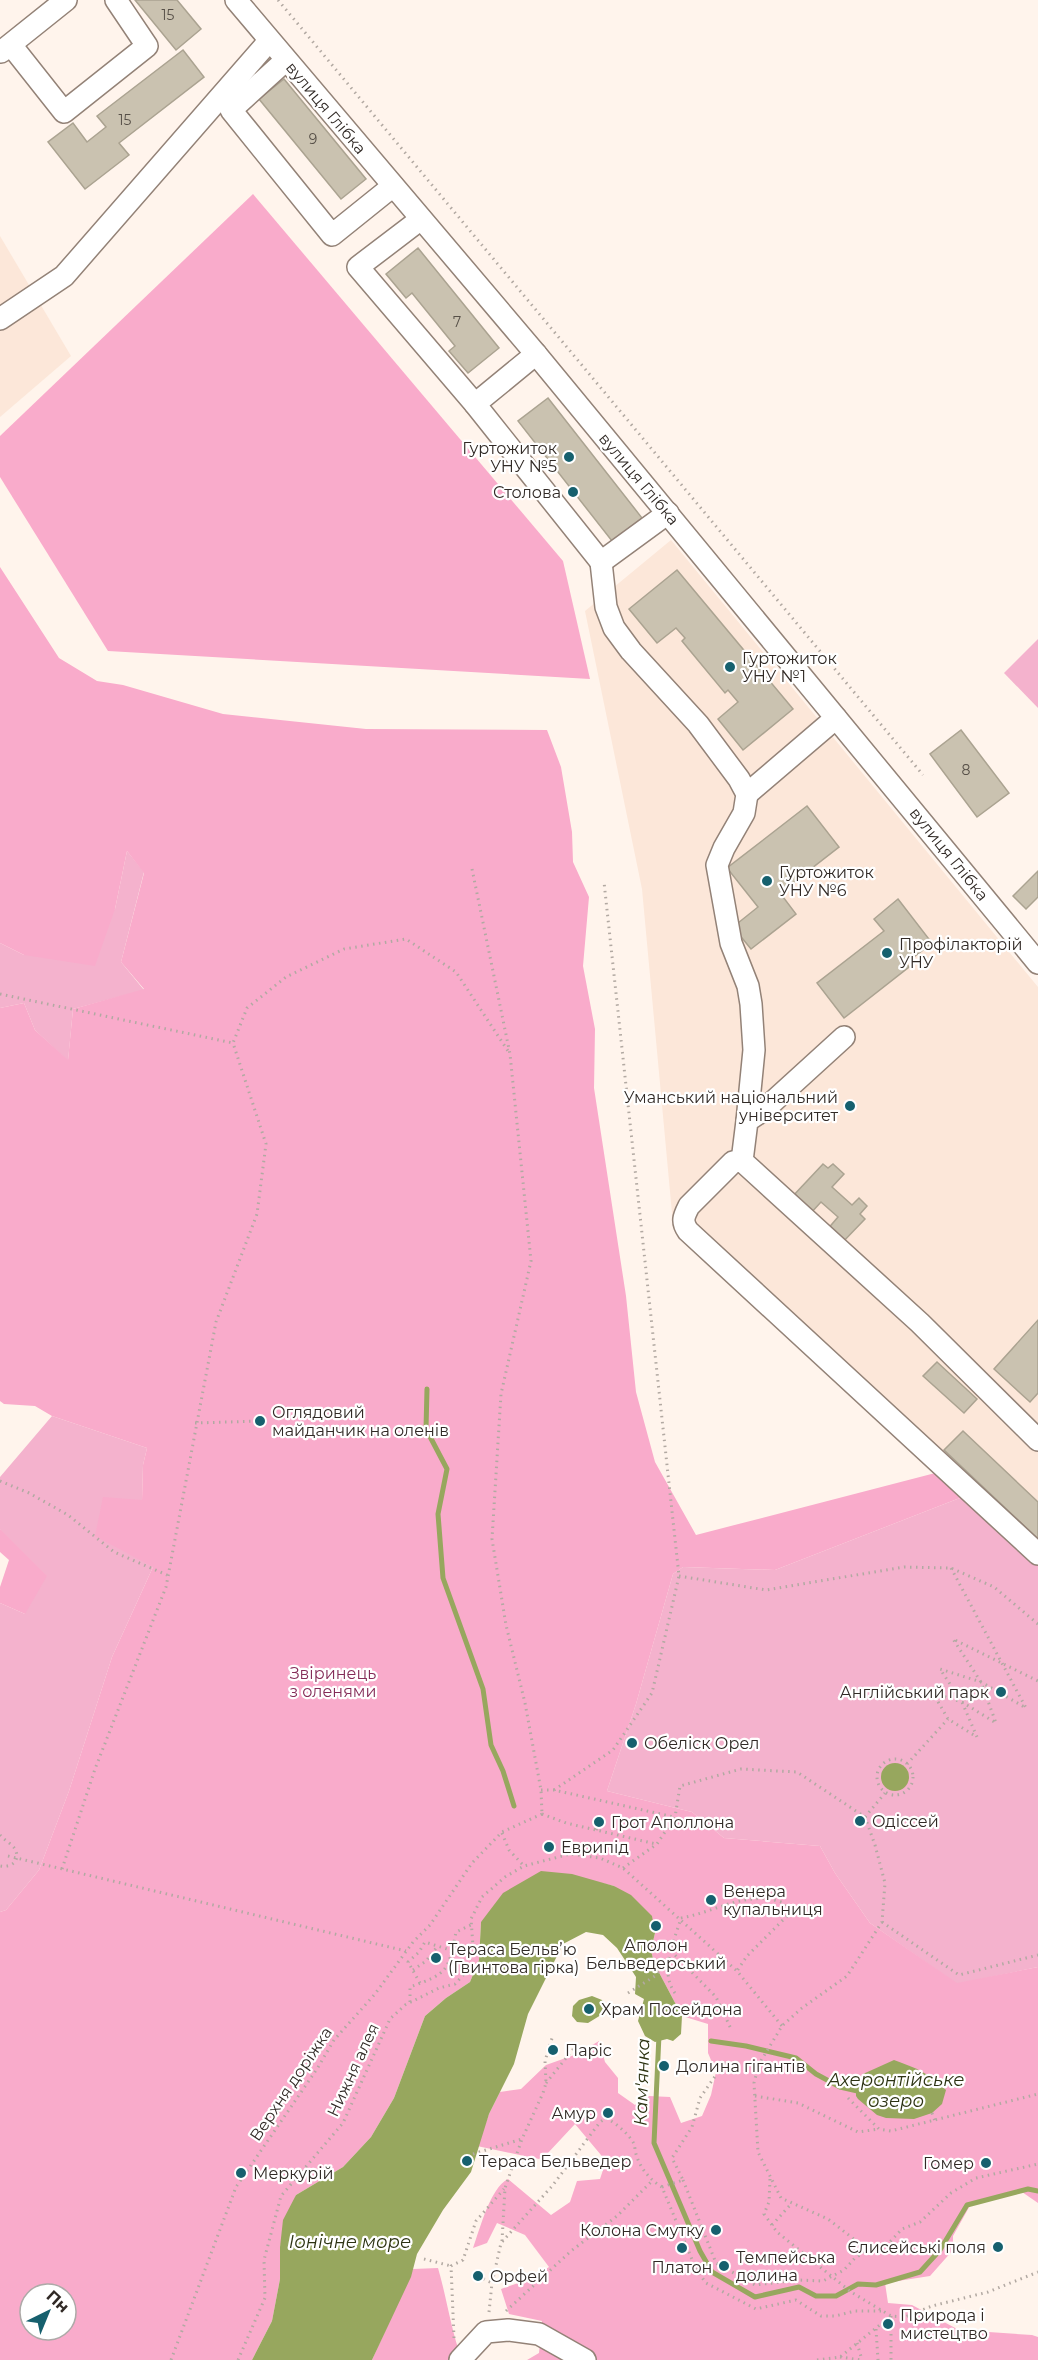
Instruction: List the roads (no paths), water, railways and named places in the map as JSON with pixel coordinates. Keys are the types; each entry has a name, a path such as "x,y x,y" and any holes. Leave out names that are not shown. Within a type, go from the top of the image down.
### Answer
{"street":[{"path":"66,0 6,49 64,112 147,46 116,0"},
{"name":"вулиця Глібка","path":"236,0 536,354 1038,963"},
{"path":"0,319 64,276 269,40"},
{"path":"286,60 231,110 332,236 393,186"},
{"path":"421,219 358,267 475,404 600,562 606,607 614,628 631,651 698,724 739,779 747,794 744,813 717,865 731,943 748,986 751,1004 754,1050 742,1161"},
{"path":"475,404 536,354"},
{"path":"600,562 668,513"},
{"path":"747,794 836,718"},
{"path":"747,1121 765,1109 844,1037"},
{"path":"1038,1440 920,1323 742,1161 733,1162 689,1206 684,1215 683,1224 688,1231 1038,1554"},
{"path":"459,2360 486,2332 508,2330 539,2334 585,2360"}],"water":[{"path":"895,1763 905,1767 909,1777 905,1787 895,1791 885,1787 881,1777 885,1767"},
{"name":"Іонічне море","path":"541,1871 572,1874 614,1886 631,1895 652,1916 655,1933 651,1950 654,1963 682,2016 681,2034 673,2041 667,2039 655,2042 645,2036 638,2021 644,1999 635,1994 636,1977 617,1948 603,1935 586,1932 563,1944 528,2014 514,2064 489,2114 471,2172 443,2210 417,2254 411,2277 372,2360 252,2360 272,2321 280,2279 283,2220 296,2195 343,2167 371,2137 394,2098 425,2016 470,1982 479,1960 481,1922 503,1893"},
{"path":"592,1996 602,2000 604,2005 601,2015 588,2023 577,2022 572,2016 573,2006 579,2000"},
{"name":"Ахеронтійське озеро","path":"894,2060 922,2072 946,2090 942,2104 932,2113 914,2119 886,2118 877,2115 858,2099 856,2082 863,2074"}],"waterway":[{"path":"427,1389 426,1429 447,1469 438,1514 443,1578 483,1689 491,1745 503,1771 514,1806"},
{"name":"Кам'янка","path":"659,2035 654,2143 700,2251 712,2272 755,2297 799,2287 816,2296 836,2296 858,2284 876,2285 920,2272 940,2250 967,2205 1028,2189 1038,2191"},
{"path":"711,2041 746,2046 796,2058 816,2074 840,2087 862,2092"}],"place":[{"name":"Гуртожиток УНУ №5","path":"569,457"},
{"name":"Столова","path":"573,492"},
{"name":"Гуртожиток УНУ №1","path":"730,667"},
{"name":"Гуртожиток УНУ №6","path":"767,881"},
{"name":"Профілакторій УНУ","path":"887,953"},
{"name":"Уманський національний університет","path":"850,1106"},
{"name":"Оглядовий майданчик на оленів","path":"260,1421"},
{"name":"Англійський парк","path":"1001,1692"},
{"name":"Обеліск Орел","path":"632,1743"},
{"name":"Одіссей","path":"860,1821"},
{"name":"Грот Аполлона","path":"599,1822"},
{"name":"Еврипід","path":"549,1847"},
{"name":"Венера купальниця","path":"711,1900"},
{"name":"Аполон Бельведерський","path":"656,1926"},
{"name":"Тераса Бельв’ю (Гвинтова гірка)","path":"436,1958"},
{"name":"Храм Посейдона","path":"589,2009"},
{"name":"Паріс","path":"553,2050"},
{"name":"Долина гігантів","path":"664,2066"},
{"name":"Амур","path":"608,2113"},
{"name":"Тераса Бельведер","path":"467,2161"},
{"name":"Гомер","path":"986,2163"},
{"name":"Меркурій","path":"241,2173"},
{"name":"Колона Смутку","path":"716,2230"},
{"name":"Єлисейські поля","path":"998,2247"},
{"name":"Платон","path":"682,2248"},
{"name":"Темпейська долина","path":"724,2266"},
{"name":"Орфей","path":"478,2276"},
{"name":"Природа і мистецтво","path":"888,2324"}],"park label":[{"name":"Звіринець з оленями","path":"333,1682"}]}
